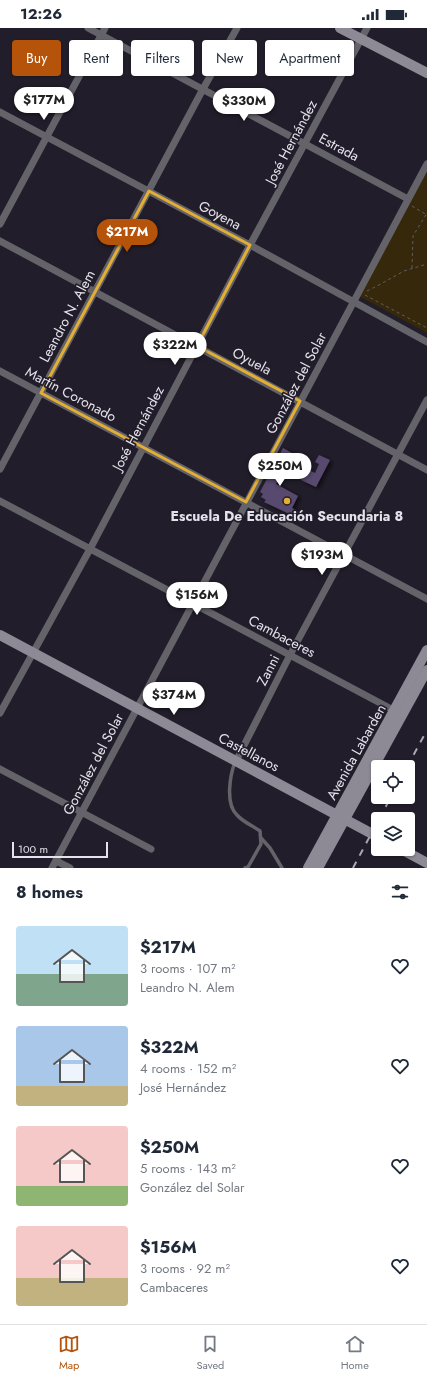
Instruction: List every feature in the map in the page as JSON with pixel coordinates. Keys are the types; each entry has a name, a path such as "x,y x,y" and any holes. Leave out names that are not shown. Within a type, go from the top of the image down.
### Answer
{"street":[{"name":"Estrada","path":"88,28 408,201"},
{"path":"0,224 105,28"},
{"name":"Leandro N. Alem","path":"0,469 237,28"},
{"path":"340,28 427,73"},
{"name":"José Hernández","path":"0,713 90,549 250,245 367,28"},
{"name":"Goyena","path":"0,112 250,245 427,342"},
{"name":"González del Solar","path":"52,868 427,164"},
{"name":"Oyuela","path":"0,241 398,453 427,470"},
{"name":"Martín Coronado","path":"0,371 427,599"},
{"name":"Zanni","path":"236,761 290,655 427,400"},
{"name":"Cambaceres","path":"0,501 399,713"},
{"name":"Castellanos","path":"0,635 371,833"},
{"name":"Avenida Labarden","path":"399,713 427,650"},
{"name":"Avenida Labarden","path":"308,868 341,817 399,713 427,670"},
{"path":"0,769 151,848"},
{"name":"Avenida Labarden","path":"318,868 341,817"},
{"path":"414,856 427,863"},
{"path":"56,861 70,868"}],"lane":[{"path":"236,761 231,772 229,793 233,809 236,815 260,831 261,838 261,844 248,868"},
{"path":"261,838 270,848 282,868"}],"path":[{"path":"408,201 426,214 413,236 412,269"},
{"path":"359,292 364,292 371,289 404,271 427,264"},
{"path":"359,292 427,328"}],"highlighted area":[{"path":"149,191 250,245 197,346 300,401 246,502 41,393"}],"shaded area":[{"path":"427,167 427,333 357,295"}],"building":[{"path":"283,448 292,453 290,455 293,457 290,463 287,462 276,484 298,496 292,508 301,513 298,518 264,502 266,500 261,497 263,494 260,492"},
{"path":"319,455 330,460 316,487 301,480 305,468 315,473 319,464 315,462"}],"railway":[{"path":"411,760 427,730"},
{"path":"383,812 387,804"},
{"path":"353,868 371,834"}],"place":[{"name":"Escuela De Educación Secundaria 8","path":"287,501"}]}
